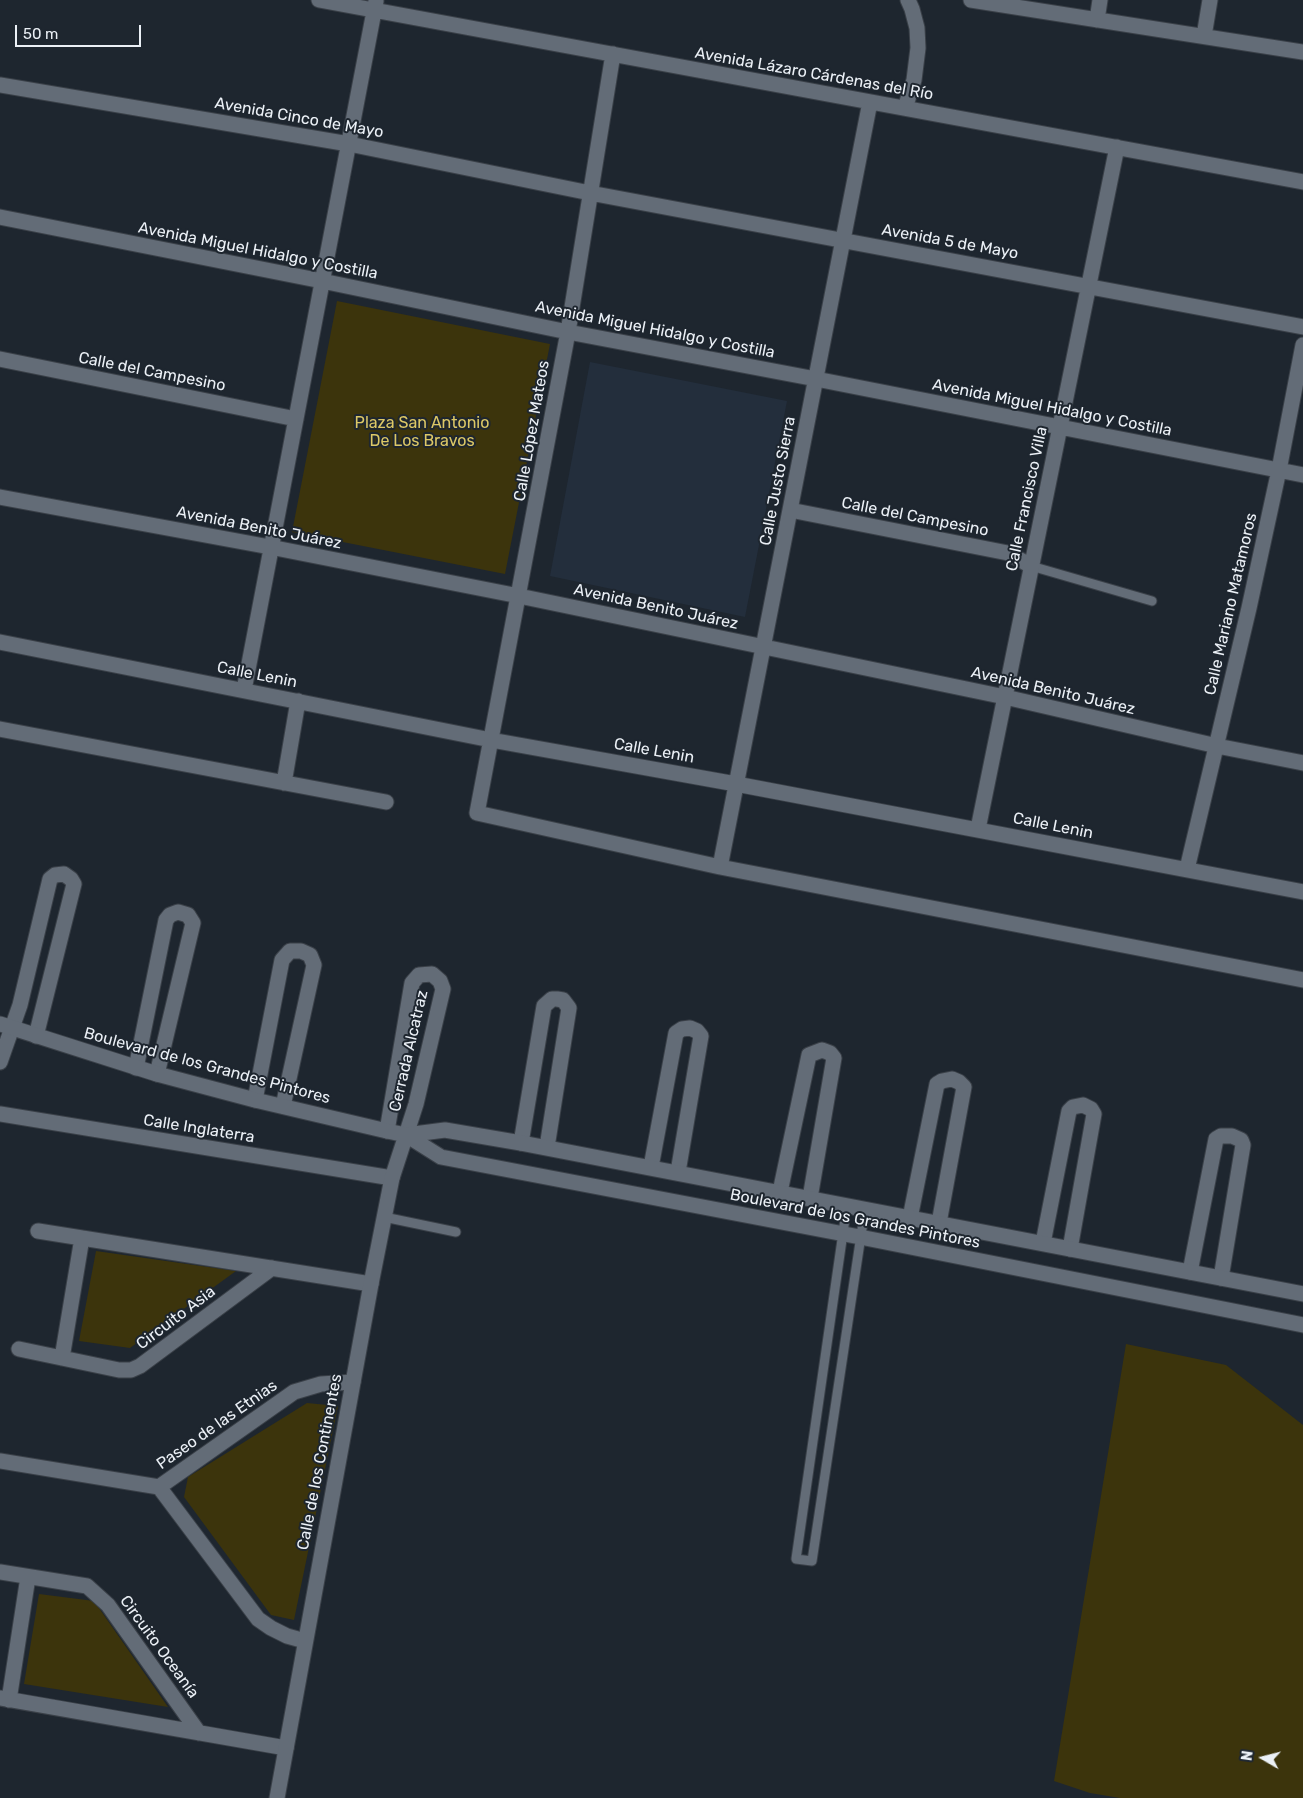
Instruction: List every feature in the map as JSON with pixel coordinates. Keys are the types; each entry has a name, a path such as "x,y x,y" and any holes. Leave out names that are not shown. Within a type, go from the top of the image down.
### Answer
{"street":[{"name":"Avenida Lázaro Cárdenas del Río","path":"319,0 375,5 613,54 1303,182"},
{"path":"905,108 914,80 918,48 917,28 908,0"},
{"path":"971,0 1303,52"},
{"path":"1097,20 1100,0"},
{"path":"1204,36 1210,0"},
{"path":"244,690 375,5"},
{"name":"Calle López Mateos","path":"613,54 568,332 477,813 720,867"},
{"name":"Avenida Cinco de Mayo","path":"0,85 348,144 590,193"},
{"name":"Calle Justo Sierra","path":"720,867 870,102"},
{"name":"Calle Francisco Villa","path":"978,829 1117,147"},
{"name":"Avenida 5 de Mayo","path":"590,193 1303,327"},
{"name":"Avenida Miguel Hidalgo y Costilla","path":"0,217 568,332 1303,475"},
{"name":"Calle Mariano Matamoros","path":"1187,869 1217,746 1279,470 1303,345"},
{"name":"Calle del Campesino","path":"0,359 296,419"},
{"name":"Avenida Benito Juárez","path":"0,497 519,596 1005,697 1217,746 1303,763"},
{"name":"Calle del Campesino","path":"790,510 1008,553 1031,566"},
{"name":"Calle Lenin","path":"0,642 491,740 978,829 1303,892"},
{"path":"284,783 298,701"},
{"path":"0,730 386,802"},
{"path":"720,867 1303,980"},
{"path":"0,1062 5,1026 20,1005 50,879 55,875 64,874 74,884 36,1036"},
{"path":"136,1068 166,920 170,915 178,912 188,915 192,923 157,1074"},
{"path":"255,1100 282,960 290,951 301,951 310,955 314,965 282,1106"},
{"name":"Cerrada Alcatraz","path":"387,1130 412,983 419,975 432,974 440,981 443,989 416,1104 406,1134"},
{"path":"521,1143 544,1006 552,999 557,999 563,1000 569,1008 547,1147"},
{"name":"Boulevard de los Grandes Pintores","path":"5,1026 157,1074 255,1100 406,1134 445,1130 547,1147 780,1192 811,1191 847,1206 1303,1294"},
{"path":"651,1168 676,1033 682,1029 690,1028 697,1031 701,1036 678,1172"},
{"path":"780,1192 809,1055 822,1050 830,1053 834,1058 811,1191"},
{"path":"910,1218 937,1084 952,1079 964,1087 939,1224"},
{"path":"1043,1243 1070,1111 1073,1107 1083,1105 1091,1109 1094,1114 1070,1249"},
{"name":"Calle Inglaterra","path":"0,1114 392,1178"},
{"name":"Boulevard de los Grandes Pintores","path":"406,1134 441,1157 860,1237 1303,1325"},
{"name":"Calle de los Continentes","path":"277,1798 384,1217 392,1178 406,1134"},
{"path":"1190,1272 1216,1139 1220,1136 1232,1136 1240,1140 1243,1145 1221,1278"},
{"name":"Circuito Asia","path":"38,1231 371,1284"},
{"path":"62,1358 82,1238"},
{"name":"Circuito Asia","path":"19,1349 119,1370 131,1370 140,1366 272,1268"},
{"name":"Paseo de las Etnias","path":"159,1487 294,1392 321,1384 353,1382"},
{"name":"Paseo de las Etnias","path":"0,1461 159,1487 258,1619 270,1628 287,1636 305,1641"},
{"name":"Circuito Oceanía","path":"0,1572 87,1586 108,1604 199,1733"},
{"path":"28,1577 4,1699 286,1748"}],"lane":[{"path":"1031,566 1152,601"},
{"path":"847,1206 796,1559 812,1561 864,1209"},
{"path":"384,1217 456,1232"}],"shaded area":[{"path":"590,362 787,401 745,617 550,576"}],"green space":[{"name":"Plaza San Antonio De Los Bravos","path":"337,301 550,344 505,574 292,532"},
{"path":"96,1251 236,1271 130,1348 79,1341"},
{"path":"1126,1344 1226,1365 1303,1425 1303,1798 1120,1798 1090,1793 1054,1781"},
{"path":"307,1403 338,1406 294,1620 271,1615 184,1497 188,1477"},
{"path":"39,1594 94,1601 168,1707 24,1684"}]}
